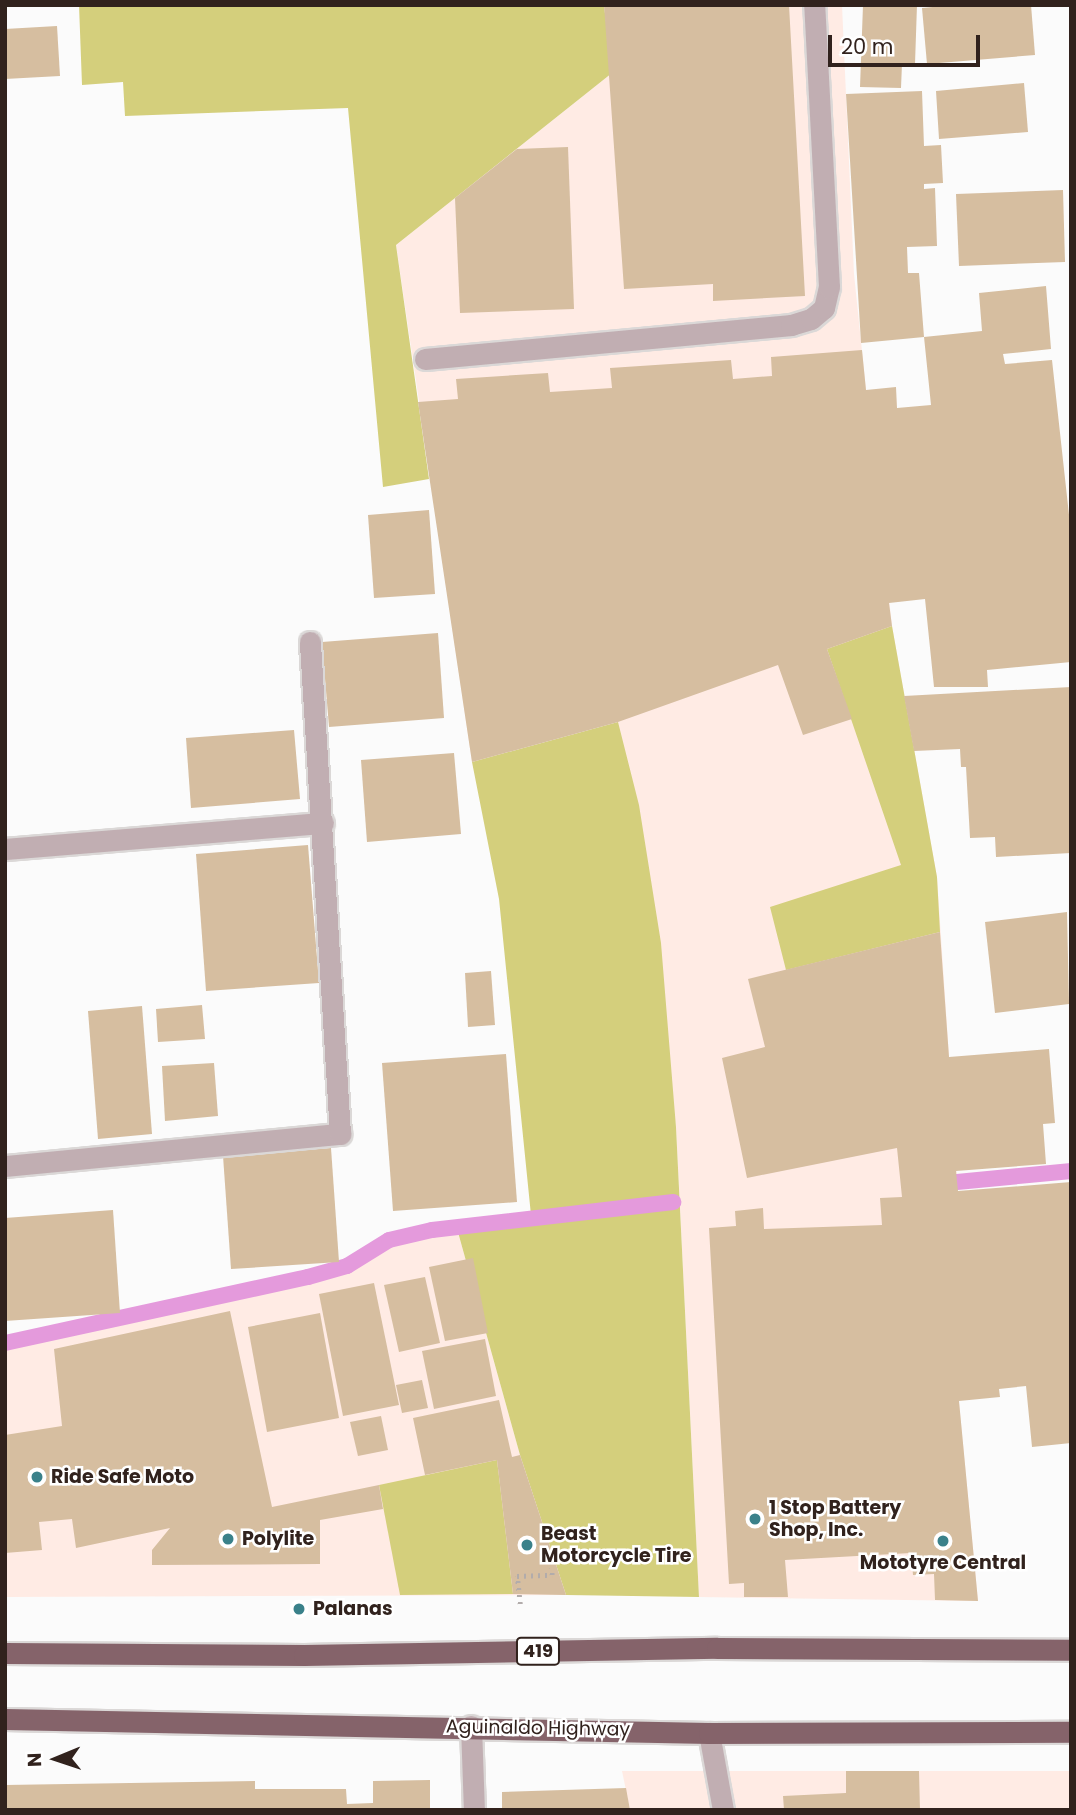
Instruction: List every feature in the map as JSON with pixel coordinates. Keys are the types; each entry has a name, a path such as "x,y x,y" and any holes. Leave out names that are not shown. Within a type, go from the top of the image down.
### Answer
{"highway":[{"name":"419","path":"5,1653 304,1656 717,1648 1071,1650"},
{"name":"Aguinaldo Highway","path":"5,1719 709,1732 1071,1732"}],"street":[{"path":"425,359 791,325 811,319 824,308 829,287 814,5"},
{"path":"5,1167 340,1134 310,642"},
{"path":"5,849 323,823"},
{"path":"471,1726 474,1810"},
{"path":"709,1732 723,1810"}],"path":[{"path":"520,1604 517,1576 552,1574 551,1568"}],"shaded area":[{"path":"79,5 604,5 612,73 396,245 429,479 383,487 348,108 125,116 123,82 82,85"},
{"path":"604,5 842,5 854,274 866,390 892,626 937,877 958,1191 939,1194 978,1601 699,1597 676,1127 617,722 472,762 396,245 612,73"},
{"path":"892,626 937,877 940,932 786,970 770,907 901,865 827,649"},
{"path":"618,722 639,805 661,943 676,1127 699,1597 566,1595 520,1455 456,1225 531,1215 499,899 472,762"},
{"path":"456,1225 520,1455 566,1595 5,1597 5,1343 308,1277 347,1266 389,1240"},
{"path":"497,1460 513,1594 400,1595 379,1485"},
{"path":"622,1771 1071,1771 1071,1810 630,1810"}],"building":[{"path":"604,5 789,5 805,296 713,301 713,284 624,289"},
{"path":"863,5 917,5 915,64 902,64 901,88 860,87"},
{"path":"954,5 1031,5 1035,55 927,64 922,8"},
{"path":"57,26 60,76 5,79 5,29"},
{"path":"1024,83 1028,132 939,139 936,91"},
{"path":"922,91 924,146 941,145 943,183 924,184 924,189 935,188 937,246 907,247 908,273 919,273 924,337 861,343 846,94"},
{"path":"568,147 574,309 460,313 455,198 517,149"},
{"path":"1063,190 1065,262 959,266 956,194"},
{"path":"1046,286 1051,349 1003,354 1005,364 1052,360 1071,533 1071,662 987,670 988,687 934,687 925,599 889,603 892,626 827,649 852,719 803,735 778,665 618,722 472,762 418,402 458,399 456,379 548,373 550,392 612,388 610,368 731,360 733,379 772,376 771,357 862,350 866,390 896,387 897,408 931,405 924,337 982,331 979,293"},
{"path":"429,510 435,594 374,598 368,515"},
{"path":"438,633 444,718 329,727 322,642"},
{"path":"1071,687 1071,853 996,857 995,837 970,838 966,767 961,767 960,749 914,751 904,696"},
{"path":"294,730 300,799 191,808 186,738"},
{"path":"454,753 461,834 367,842 361,760"},
{"path":"308,845 319,983 206,991 196,854"},
{"path":"1067,912 1069,1004 995,1013 985,922"},
{"path":"940,932 949,1057 1049,1049 1055,1123 1043,1124 1046,1164 956,1171 958,1191 1071,1182 1071,1443 1032,1447 1026,1386 999,1389 1000,1397 959,1401 978,1601 935,1600 934,1574 913,1575 911,1553 785,1560 788,1597 744,1597 744,1583 729,1584 709,1228 736,1226 735,1211 763,1208 764,1229 882,1225 880,1198 902,1197 897,1148 747,1178 722,1058 765,1047 748,979"},
{"path":"491,971 495,1025 468,1027 465,973"},
{"path":"202,1005 205,1039 158,1042 156,1009"},
{"path":"142,1006 152,1134 98,1139 88,1011"},
{"path":"506,1054 517,1202 393,1211 382,1063"},
{"path":"214,1063 218,1116 165,1121 162,1066"},
{"path":"331,1148 339,1262 231,1269 223,1156"},
{"path":"113,1210 120,1313 5,1321 5,1218"},
{"path":"473,1258 488,1333 445,1341 429,1267"},
{"path":"425,1277 440,1343 399,1352 384,1285"},
{"path":"374,1283 399,1405 343,1416 319,1294"},
{"path":"230,1311 272,1507 379,1485 383,1509 320,1520 320,1564 152,1565 152,1550 170,1528 76,1548 72,1519 39,1522 42,1550 5,1553 5,1435 62,1426 54,1349"},
{"path":"320,1313 339,1418 267,1432 248,1327"},
{"path":"485,1339 496,1396 434,1409 422,1351"},
{"path":"422,1380 428,1408 402,1413 396,1385"},
{"path":"499,1400 512,1457 520,1455 566,1595 513,1594 497,1460 425,1475 413,1418"},
{"path":"381,1416 388,1450 358,1456 350,1422"},
{"path":"846,1771 919,1771 920,1810 784,1810 783,1796 846,1793"},
{"path":"430,1780 430,1810 5,1810 5,1785 255,1781 255,1789 346,1789 347,1804 373,1803 373,1781"},
{"path":"626,1788 630,1810 502,1810 502,1792"}],"waterway":[{"path":"957,1182 1071,1171"},
{"path":"5,1343 308,1277 347,1266 389,1240 432,1230 673,1202"}],"place":[{"name":"Ride Safe Moto","path":"37,1477"},
{"name":"1 Stop Battery Shop, Inc.","path":"755,1519"},
{"name":"Polylite","path":"228,1539"},
{"name":"Mototyre Central","path":"943,1541"},
{"name":"Beast Motorcycle Tire","path":"527,1545"},
{"name":"Palanas","path":"299,1609"}]}
